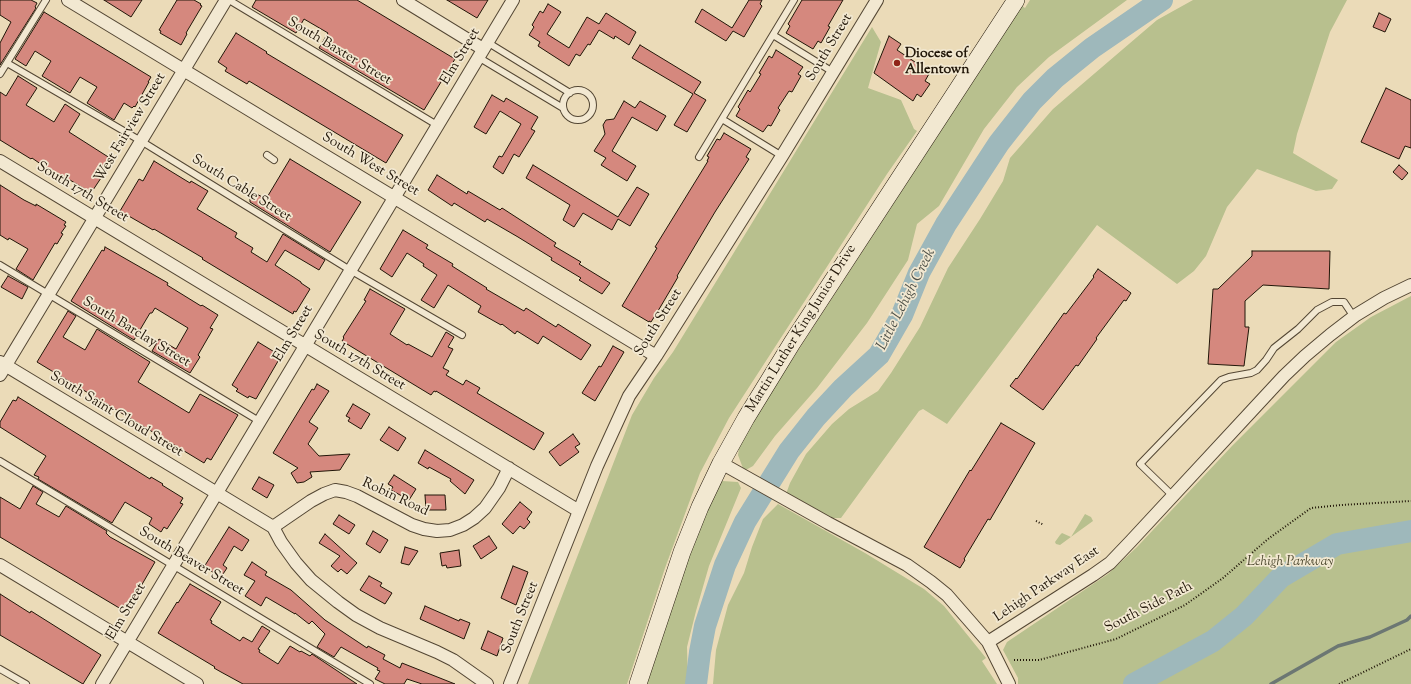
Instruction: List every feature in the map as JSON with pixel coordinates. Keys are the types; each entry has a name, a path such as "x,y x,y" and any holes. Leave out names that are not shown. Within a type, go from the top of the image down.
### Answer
{"main road":[{"name":"Martin Luther King Junior Drive","path":"638,684 682,552 700,507 721,463 746,418 792,342 1016,0"}],"street":[{"name":"South West Street","path":"68,0 656,356"},
{"name":"West Fairview Street","path":"2,367 48,294 226,0"},
{"path":"403,0 483,49"},
{"name":"Elm Street","path":"102,684 513,0"},
{"name":"South Street","path":"510,684 597,466 629,396 656,356 782,156 877,0"},
{"name":"South 17th Street","path":"0,161 579,511"},
{"name":"Lehigh Parkway East","path":"721,463 806,511 907,565 947,595 988,642 1110,563 1284,376 1325,339 1354,317 1384,298 1411,285"},
{"name":"South Saint Cloud Street","path":"2,367 273,527"},
{"name":"Robin Road","path":"273,527 311,501 335,490 357,496 412,526 437,531 450,530 474,518 485,508 499,488 509,468"},
{"path":"273,527 281,542 296,563 311,580 338,602 356,615 380,628 437,652 464,666 487,684"},
{"path":"0,565 197,684"},
{"path":"988,642 1009,683"}],"lane":[{"path":"0,74 46,0"},
{"name":"South Baxter Street","path":"229,0 437,125"},
{"path":"699,157 794,0"},
{"path":"773,35 833,72"},
{"path":"483,49 570,93"},
{"path":"483,49 563,108 567,115 575,120 585,119 592,112 593,102 588,94 579,90 570,93 564,101 563,108"},
{"name":"South Cable Street","path":"7,63 141,141 350,270 462,335"},
{"path":"722,119 782,156"},
{"path":"267,155 274,160"},
{"name":"South Barclay Street","path":"0,265 259,421"},
{"path":"1173,496 1140,464 1221,380 1251,373 1257,370 1274,348 1298,329 1316,310 1332,302 1344,302 1354,317"},
{"name":"South Beaver Street","path":"0,461 370,684"},
{"path":"0,669 26,684"}],"path":[{"name":"South Side Path","path":"1014,660 1039,660 1116,639 1185,605 1223,578 1268,539 1311,508 1411,501"},
{"path":"1036,520 1044,525"},
{"path":"1339,684 1411,649"}],"green space":[{"path":"1030,0 1127,0 1049,57 1017,87 984,129 939,206 917,224 908,260 867,323 817,388 775,436 753,466 744,471 738,455 739,448 758,412 1022,6 1025,8"},
{"path":"1193,0 1347,0 1330,32 1297,134 1293,153 1338,180 1332,189 1316,191 1257,169 1227,207 1206,256 1194,271 1177,284 1097,225 947,424 923,409 919,411 841,518 832,518 786,494 790,483 806,454 832,424 849,409 878,391 891,373 920,327 948,268 1003,181 1010,158 1053,109 1157,20"},
{"path":"872,27 881,42 868,88 901,100 914,129 917,131 887,174 729,418 700,473 665,568 627,684 528,684 632,415 654,378 673,352"},
{"name":"Lehigh Parkway","path":"1411,296 1411,684 1018,684 1018,678 1003,650 1007,642 1108,574 1137,547 1232,446 1336,342 1371,317"},
{"path":"722,481 738,482 741,488 709,566 696,611 687,647 688,684 645,684 703,515"},
{"path":"778,504 865,553 924,589 944,606 986,658 982,661 997,684 713,684 716,650 728,605 744,573 763,519"},
{"path":"1085,514 1091,517 1093,521 1071,537"},
{"path":"1062,533 1071,537 1060,545 1056,544 1055,542"}],"building":[{"path":"0,0 31,0 37,3 36,8 0,65 0,43 11,22 0,15"},
{"path":"104,0 142,0 131,17"},
{"path":"177,0 194,0 202,6 186,33 187,34 181,45 160,33 161,31 159,30"},
{"path":"256,0 357,0 455,59 424,110 319,48 328,33 304,19 296,33 252,7"},
{"path":"447,0 488,0 477,18"},
{"path":"749,0 762,0 760,4 762,6 744,37 733,31 726,41 695,22 702,9 732,28"},
{"path":"802,0 843,0 828,26 830,27 821,43 818,41 813,49 786,33 790,26 788,24"},
{"path":"548,4 561,12 547,34 569,48 587,17 599,24 606,13 636,32 629,45 615,36 614,39 599,30 590,45 588,44 580,56 576,54 569,66 538,46 540,42 529,35 534,27 532,25 540,11 543,13"},
{"path":"44,12 151,77 135,107 134,106 132,108 124,103 114,120 87,103 97,87 80,77 70,93 42,76 51,61 35,51 26,66 15,59"},
{"path":"1379,13 1391,19 1385,32 1373,27"},
{"path":"236,33 267,52 266,53 403,135 386,163 249,81 247,84 225,71 227,68 218,62"},
{"name":"Diocese of Allentown","path":"889,36 901,44 897,50 930,72 925,81 930,84 921,97 917,94 913,101 874,73"},
{"path":"640,45 701,82 694,93 706,100 687,132 674,125 693,94 632,58"},
{"path":"776,50 803,67 798,74 801,76 792,92 789,91 778,108 780,110 771,126 768,125 763,132 736,116 740,109 738,107 748,90 750,92 761,74 759,73 769,56 772,58"},
{"path":"18,76 37,88 26,105 54,122 65,104 80,114 69,132 113,160 91,193 70,180 68,183 32,158 31,159 0,140 0,92 6,96"},
{"path":"1386,88 1411,100 1411,148 1405,146 1399,159 1361,142"},
{"path":"492,95 504,102 506,98 538,117 531,129 535,131 519,157 514,154 503,174 493,167 499,156 502,157 521,124 500,111 486,134 474,127"},
{"path":"624,101 635,108 640,101 666,116 657,131 632,117 612,151 636,166 627,181 601,165 606,158 594,151 605,134 603,125 606,120 614,119"},
{"path":"724,133 751,149 746,157 749,159 715,212 658,311 651,322 649,322 622,306 657,248 655,247 708,161 709,157 707,156 717,139 720,140"},
{"path":"290,159 361,202 330,252 250,202 253,192 266,199"},
{"path":"154,161 190,183 191,181 208,191 197,209 237,233 235,237 253,248 251,252 267,262 283,234 325,260 319,270 285,250 275,265 310,289 296,312 294,311 293,314 202,259 203,258 120,211 139,179 143,181"},
{"path":"533,165 618,217 637,187 649,194 630,226 618,219 612,230 583,213 574,227 563,220 570,205 526,178"},
{"path":"1399,165 1408,173 1402,180 1393,172"},
{"path":"437,175 467,194 468,191 500,210 502,208 556,243 554,246 581,262 579,264 610,283 602,294 579,280 581,278 551,260 552,258 518,237 487,219 485,222 454,203 452,206 428,190"},
{"path":"0,185 24,200 36,206 36,204 66,222 64,225 66,226 61,233 63,234 57,244 55,243 33,280 16,269 28,249 9,238 8,240 0,235"},
{"path":"403,230 428,245 426,248 453,264 452,266 487,288 486,289 524,311 526,308 556,327 558,324 591,345 581,360 543,336 538,344 517,331 515,334 502,324 501,325 478,312 481,306 448,285 434,308 421,300 437,275 423,266 424,264 407,253 392,277 380,269"},
{"path":"105,247 168,283 167,285 218,315 210,328 213,329 198,355 200,357 190,373 152,351 159,339 176,349 188,328 155,308 152,313 150,313 134,340 71,301 102,250 104,251"},
{"path":"1252,251 1330,251 1329,289 1263,285 1245,301 1245,327 1249,327 1244,366 1208,364 1213,289 1218,289 1252,256"},
{"path":"1098,269 1131,293 1126,301 1124,300 1096,338 1097,339 1078,366 1076,365 1043,410 1010,386 1016,378 1017,379 1064,313 1066,314 1094,277 1093,276"},
{"path":"8,276 28,287 22,299 1,287"},
{"path":"370,289 405,309 390,334 407,345 408,344 432,357 446,332 454,337 448,347 453,349 443,368 449,371 446,375 463,385 466,380 480,388 477,393 544,433 534,450 436,391 434,391 431,395 342,341 344,338 343,337 366,301 364,300"},
{"path":"68,311 76,316 63,337 85,350 97,329 150,362 138,382 189,413 200,394 238,415 211,460 207,458 204,463 37,362"},
{"path":"258,342 281,356 256,399 249,396 248,398 236,391 238,389 232,385"},
{"path":"613,346 624,352 595,401 582,393 599,366 601,367"},
{"path":"317,384 329,391 309,422 318,428 308,444 319,456 350,454 340,470 310,472 312,477 304,482 297,483 291,473 298,468 273,453 312,389 314,390"},
{"path":"18,397 150,479 151,477 163,484 162,485 183,498 180,503 183,504 167,529 164,527 161,532 149,524 152,518 125,502 112,523 38,479 39,477 34,475 46,456 0,427 0,422 13,400 16,401"},
{"path":"353,404 370,414 361,429 348,421 350,418 346,416"},
{"path":"1001,423 1035,443 990,520 988,519 964,559 965,560 960,568 924,547 970,470 971,471"},
{"path":"389,427 406,438 398,451 380,440"},
{"path":"573,434 580,444 575,447 579,452 560,466 549,452"},
{"path":"425,450 474,480 465,494 450,481 451,479 418,463"},
{"path":"394,475 416,489 409,500 391,490 393,487 388,484"},
{"path":"259,477 274,485 267,498 252,489"},
{"path":"33,486 43,492 36,504 59,517 66,506 107,531 106,533 110,537 155,562 126,612 0,537 0,497 20,509"},
{"path":"425,495 445,495 446,510 426,510"},
{"path":"520,502 532,512 527,519 530,522 524,529 520,526 513,534 502,524"},
{"path":"339,515 355,525 349,534 333,524"},
{"path":"229,527 249,540 242,551 234,546 223,565 227,568 221,577 204,567"},
{"path":"373,531 388,540 380,553 366,544"},
{"path":"325,534 357,563 347,574 341,569 338,572 331,566 340,556 319,543"},
{"path":"489,536 497,548 481,559 473,546"},
{"path":"405,547 418,551 409,565 401,563"},
{"path":"459,550 461,566 447,568 446,565 442,566 440,553"},
{"path":"252,562 267,572 265,575 291,590 325,620 367,648 368,646 385,655 383,659 400,668 402,663 455,684 422,684 407,679 404,684 385,684 375,679 380,671 377,670 378,668 341,647 334,657 317,647 325,634 312,621 309,624 295,613 266,597 261,606 245,596 255,581 244,575"},
{"path":"513,566 528,572 516,605 501,598"},
{"path":"369,576 382,583 380,586 392,593 385,604 360,590"},
{"path":"190,584 221,602 210,620 212,621 211,623 240,641 243,637 252,642 262,626 270,631 258,649 260,650 259,652 278,664 290,646 310,656 312,654 357,684 243,684 214,668 215,667 158,633"},
{"path":"0,594 30,613 31,611 101,655 83,684 0,635"},
{"path":"425,606 459,621 460,619 470,623 464,639 420,619"},
{"path":"488,631 503,638 497,656 481,649"}],"waterway":[{"name":"Little Lehigh Creek","path":"696,684 705,626 725,565 745,522 789,451 816,417 843,388 879,355 902,315 919,273 946,224 999,143 1032,101 1055,78 1092,48 1162,0"},
{"name":"Little Lehigh Creek","path":"1134,684 1213,641 1244,616 1281,577 1337,544 1411,531"},
{"path":"1271,684 1338,646 1370,637 1407,620 1411,616"}],"place":[{"name":"Diocese of Allentown","path":"897,63"}]}
